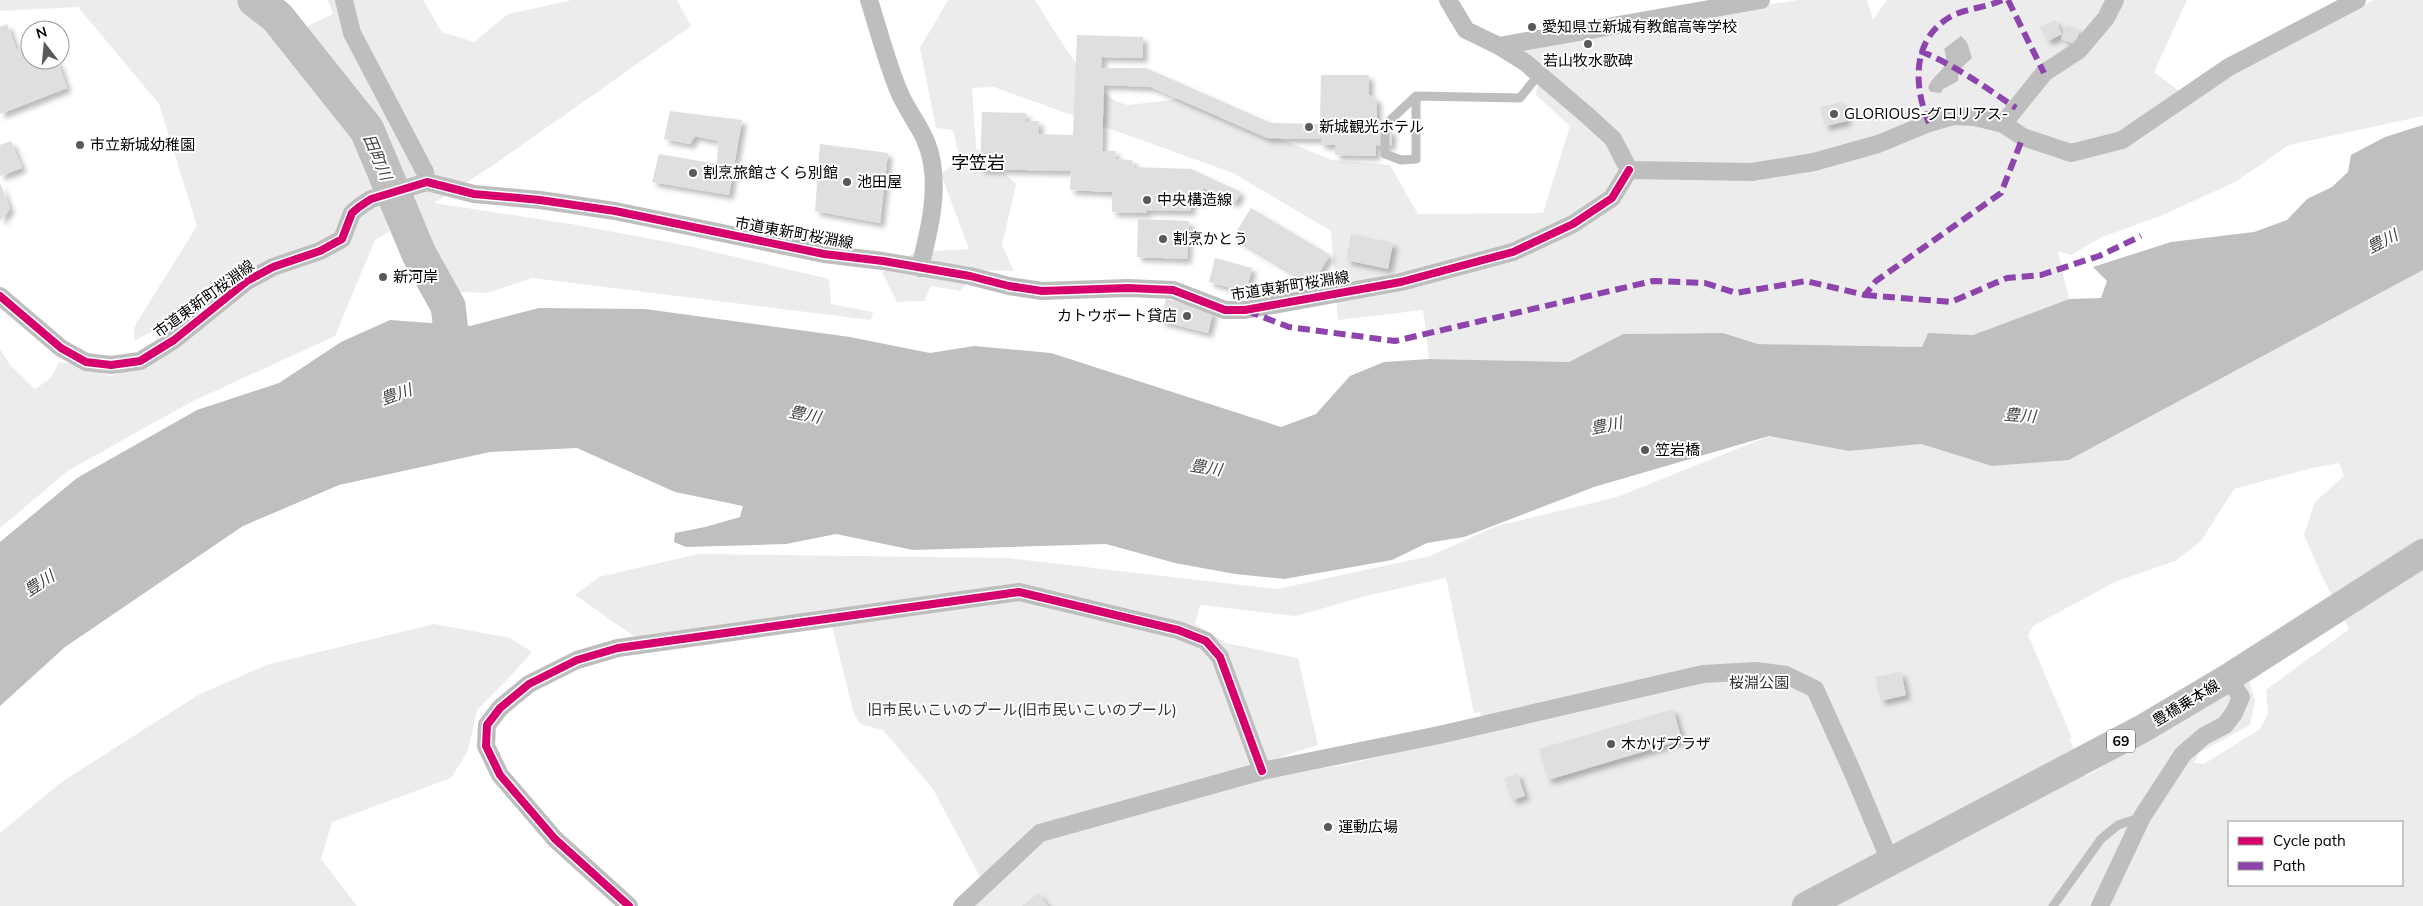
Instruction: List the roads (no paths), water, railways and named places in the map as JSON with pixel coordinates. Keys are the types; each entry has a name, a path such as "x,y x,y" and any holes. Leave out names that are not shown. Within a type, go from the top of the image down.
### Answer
{"main road":[{"name":"豊橋乗本線","path":"1806,906 2085,760 2228,678 2423,553"}],"street":[{"path":"344,0 352,33 412,146 425,172 427,182"},
{"path":"869,0 892,75 900,95 926,138 932,164 934,196 920,268"},
{"path":"1448,0 1466,30 1499,46 1539,74 1613,139 1629,170 1752,172 1814,162 1878,144 1929,123 1953,116 1975,117 2003,124 2023,137 2071,154 2122,140 2229,66 2357,0"},
{"path":"1499,46 1761,0"},
{"path":"2003,124 2044,73 2079,50 2106,18 2115,0"},
{"name":"市道東新町桜淵線","path":"0,296 61,348 86,362 110,365 140,361 174,340 247,281 273,267 320,252 342,239 352,213 371,199 427,182 474,194 540,200 615,211 824,254 883,261 1042,291 1128,288 1173,290 1225,310 1245,310 1401,282 1513,252 1573,224 1612,198 1629,170"},
{"path":"629,906 555,839 500,775 486,746 487,725 500,708 529,684 577,660 618,648 1019,592 1178,630 1206,641 1220,657 1262,770"},
{"path":"962,906 1040,833 1262,770 1438,735 1703,674 1756,671 1786,675 1815,689 1890,862"},
{"path":"2100,906 2142,817 2183,754 2204,736 2225,725 2234,713 2241,696 2228,678"}],"lane":[{"path":"1416,96 1416,160 1401,160 1385,154 1385,126 1416,96 1520,98 1539,74"},
{"path":"2053,906 2101,839 2118,825 2142,817"}],"water":[{"path":"1961,36 1967,42 1972,58 1959,70 1958,81 1943,89 1941,93 1931,92 1928,88 1931,82 1946,62 1944,49"},
{"name":"豊川","path":"2423,125 2423,270 2069,460 1992,466 1921,444 1849,451 1769,436 1594,487 1464,537 1427,543 1392,560 1284,579 1235,574 1175,563 1106,544 913,550 836,534 786,544 686,547 674,542 675,533 740,517 743,506 675,492 577,448 490,452 339,485 243,526 65,647 0,706 0,542 77,478 197,410 279,383 341,342 390,320 470,326 539,308 645,309 850,337 930,353 974,346 1051,353 1281,427 1316,414 1350,376 1384,362 1429,359 1569,362 1623,334 1723,333 1758,344 1922,347 1928,333 1973,335 2069,299 2101,298 2107,281 2093,267 2171,242 2254,232 2287,220 2307,199 2332,187 2348,172 2351,155 2385,137"}],"waterway":[{"name":"田町川","path":"255,0 277,17 367,130 419,254 448,306 456,372"}],"place":[{"name":"愛知県立新城有教館高等学校","path":"1532,27"},
{"name":"若山牧水歌碑","path":"1588,44"},
{"name":"GLORIOUS-グロリアス-","path":"1834,114"},
{"name":"新城観光ホテル","path":"1309,127"},
{"name":"市立新城幼稚園","path":"80,145"},
{"name":"割烹旅館さくら別館","path":"693,173"},
{"name":"池田屋","path":"847,182"},
{"name":"中央構造線","path":"1147,200"},
{"name":"割烹かとう","path":"1163,239"},
{"name":"新河岸","path":"383,277"},
{"name":"カトウボート貸店","path":"1187,316"},
{"name":"笠岩橋","path":"1645,450"},
{"name":"木かげプラザ","path":"1611,744"},
{"name":"運動広場","path":"1328,827"}],"district":[{"name":"字笠岩","path":"978,163"}],"park label":[{"name":"桜淵公園","path":"1759,683"},
{"name":"旧市民いこいのプール(旧市民いこいのプール)","path":"1022,710"}]}
